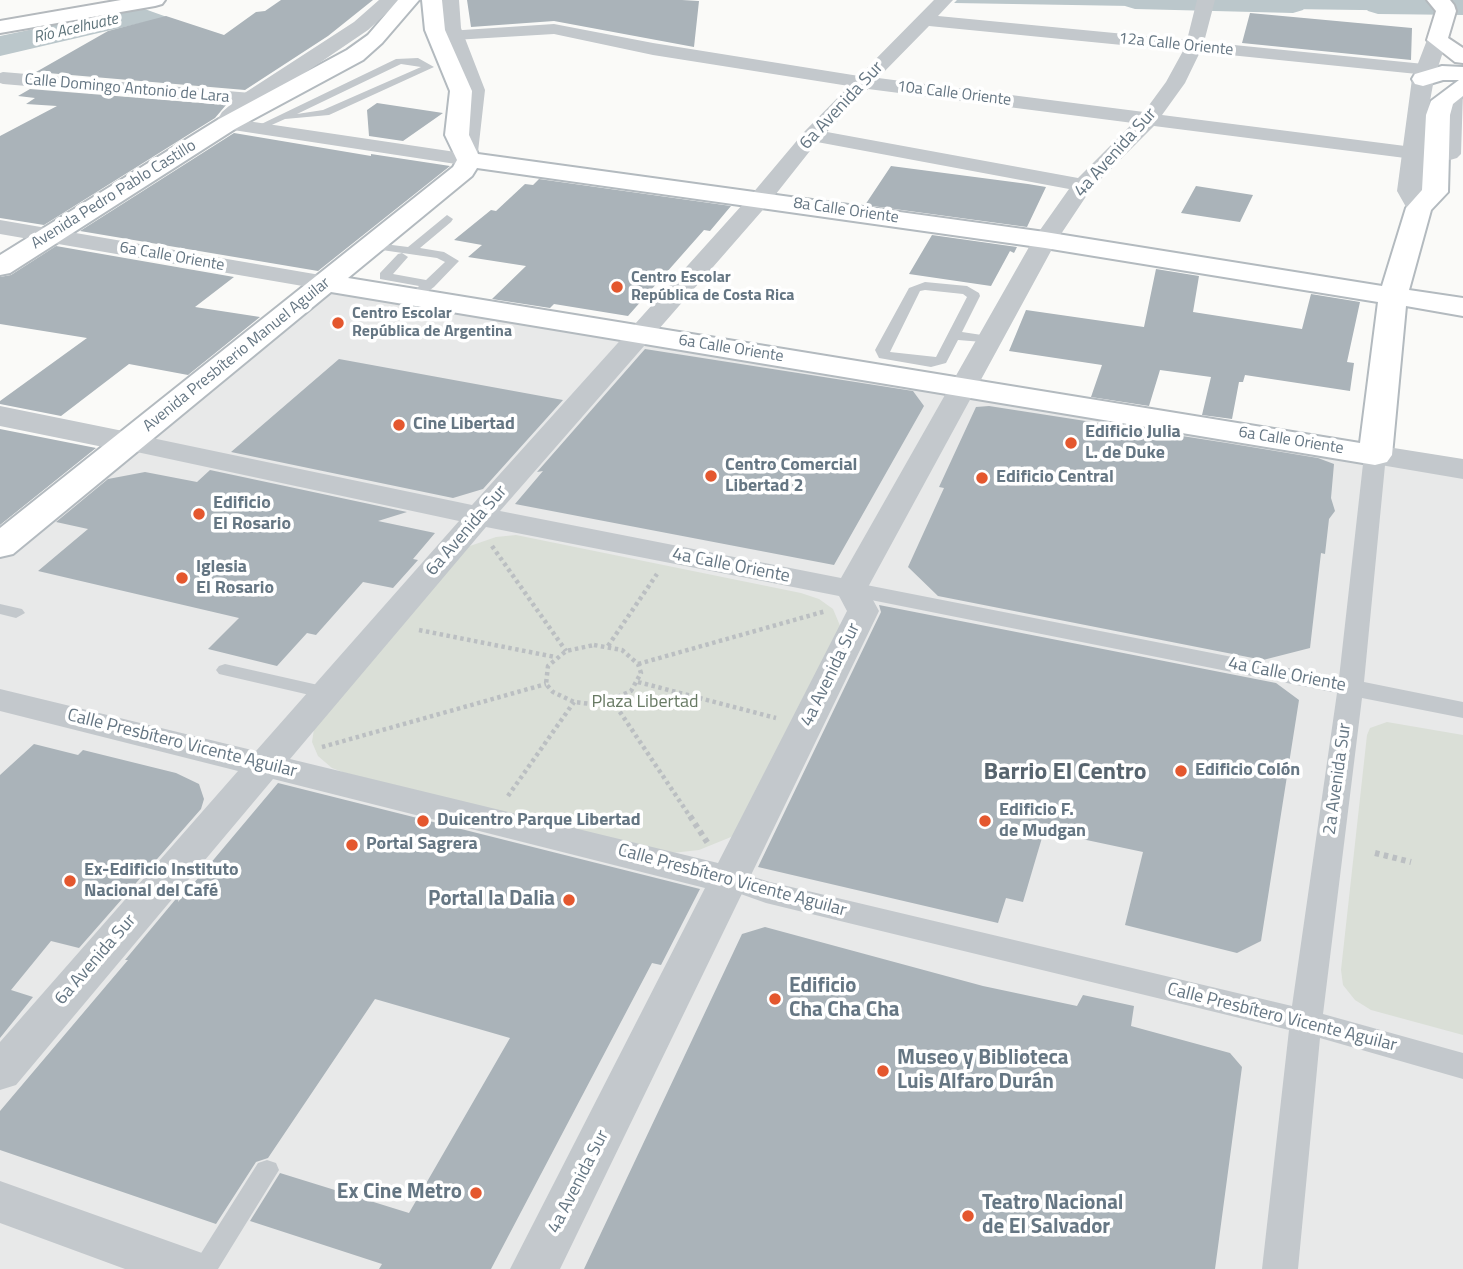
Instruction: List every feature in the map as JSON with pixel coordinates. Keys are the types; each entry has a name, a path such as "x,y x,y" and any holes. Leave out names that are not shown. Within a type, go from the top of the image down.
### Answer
{"main road":[{"path":"0,24 126,0"},
{"path":"0,24 155,0"},
{"name":"Avenida Pedro Pablo Castillo","path":"0,267 227,124 355,54 375,39 399,5"},
{"path":"438,5 435,30 461,91 457,135 468,156"},
{"path":"1442,6 1437,40 1463,57"},
{"path":"1425,74 1463,74"},
{"name":"2a Avenida Sur","path":"1375,455 1393,297 1419,208 1435,192 1441,154 1438,115 1447,95 1463,86"},
{"name":"8a Calle Oriente","path":"468,156 1045,240 1463,307"},
{"name":"Avenida Presbíterio Manuel Aguilar","path":"0,546 463,172 468,156"},
{"name":"6a Calle Oriente","path":"327,283 422,291 641,334 901,367 965,387 1375,455"}],"street":[{"name":"4a Avenida Sur","path":"535,1269 863,611 855,597 965,387 1045,240 1083,185 1149,119 1175,83 1194,47 1205,4"},
{"name":"Avenida Pedro Pablo Castillo","path":"227,124 230,117 251,99 361,26 399,5"},
{"path":"438,5 473,80 468,156"},
{"name":"12a Calle Oriente","path":"936,8 1194,47 1425,74"},
{"name":"6a Avenida Sur","path":"0,1072 264,764 760,199 813,135 936,8"},
{"name":"10a Calle Oriente","path":"454,35 554,29 653,49 862,82 1441,154"},
{"name":"2a Avenida Sur","path":"1437,40 1425,74 1441,154"},
{"path":"2,79 27,64"},
{"name":"Calle Domingo Antonio de Lara","path":"2,79 251,99"},
{"name":"2a Avenida Sur","path":"1441,154 1454,112 1463,98"},
{"name":"8a Calle Oriente","path":"227,124 468,156"},
{"path":"813,135 1083,185"},
{"name":"6a Calle Oriente","path":"0,227 327,283"},
{"name":"4a Calle Oriente","path":"0,416 476,520 670,554 855,597 1463,710"},
{"name":"2a Avenida Sur","path":"1280,1269 1306,1022 1351,688 1375,455"},
{"name":"6a Calle Oriente","path":"1375,455 1463,469"},
{"name":"Calle Presbítero Vicente Aguilar","path":"0,700 731,880 766,892 1306,1022 1463,1066"},
{"path":"0,1202 185,1269"}],"lane":[{"path":"256,129 399,61 409,59 429,67 325,113 284,116"},
{"path":"372,246 406,254 440,255 453,261 422,291 384,276 406,254 447,219"},
{"path":"925,286 973,293 974,296 953,335 941,360 901,367 884,355 882,350 915,288 925,286"},
{"path":"953,335 990,340"},
{"path":"225,670 327,693"},
{"path":"204,1269 267,1170"}],"path":[{"path":"476,520 566,651"},
{"path":"608,646 670,554"},
{"path":"638,664 855,597"},
{"path":"387,624 556,657"},
{"path":"608,646 622,650 638,664 638,682 631,691 612,700 591,704 574,702 552,692 546,684 545,675 556,657 580,647 608,646"},
{"path":"638,682 806,726"},
{"path":"264,764 546,684"},
{"path":"612,700 731,880"},
{"path":"491,820 574,702"},
{"path":"1375,853 1411,862"}],"shaded area":[{"path":"326,283 1463,474 1463,1269 0,1269 0,547"}],"green space":[{"name":"Plaza Libertad","path":"516,535 801,593 819,599 833,609 841,628 738,832 699,850 672,853 345,773 332,768 318,756 312,742 314,729 467,547 496,537"},
{"path":"1387,722 1463,735 1463,1035 1371,1010 1355,1000 1343,985 1341,970 1367,735 1370,728"}],"water":[{"path":"957,0 1192,0 1190,7 954,3"},
{"path":"1215,0 1422,0 1434,11 1214,8"},
{"name":"Río Acelhuate","path":"139,7 167,17 0,56 0,36"}],"building":[{"path":"281,0 373,0 328,36 245,90 36,72 108,31 166,16 224,35 256,12 265,11"},
{"path":"467,0 699,1 694,47 554,21 471,27"},
{"path":"1250,13 1412,28 1411,60 1242,43"},
{"path":"30,89 226,105 215,118 44,225 0,218 0,136 57,106 26,104 35,98 18,96"},
{"path":"377,103 443,113 403,141 369,136 367,110"},
{"path":"234,133 450,166 318,271 80,231"},
{"path":"891,166 1046,187 1027,227 865,205"},
{"path":"539,179 731,206 710,231 704,230 628,316 554,304 550,308 492,299 526,266 468,257 482,245 454,240 491,210 496,211 525,184 533,185"},
{"path":"1196,186 1253,195 1240,222 1181,213"},
{"path":"932,235 1017,247 1014,253 1010,251 991,286 909,274"},
{"path":"56,246 234,277 195,307 260,317 188,375 129,364 61,416 0,404 0,401 87,338 0,324 0,277 11,275"},
{"path":"1156,269 1199,276 1193,312 1302,329 1311,294 1360,302 1347,362 1354,363 1350,391 1245,375 1243,382 1239,382 1232,419 1202,415 1211,377 1160,370 1149,406 1091,397 1102,365 1009,351 1026,310 1144,327"},
{"name":"Centro Comercial Libertad 2","path":"645,349 913,391 924,406 834,565 515,504 543,471 537,472"},
{"name":"Cine Libertad","path":"339,359 563,400 483,489 453,498 231,452"},
{"path":"989,406 1318,458 1334,464 1331,498 1335,511 1329,519 1325,554 1321,553 1310,648 1263,660 938,596 908,567 944,488 939,487 976,407"},
{"path":"0,429 96,448 0,525"},
{"path":"210,470 407,512 378,521 435,533 413,559 418,560 393,588 363,582 316,635 307,633 277,666 208,649 239,618 38,571 88,529 56,522 108,479 145,472 197,482"},
{"path":"879,605 1276,683 1299,700 1261,941 1237,953 1125,925 1143,852 1044,831 1023,902 1006,898 998,923 758,867 881,612"},
{"name":"Ex-Edificio Instituto Nacional del Café","path":"34,744 78,755 83,750 176,773 199,784 204,799 201,809 79,948 51,941 11,990 33,997 0,1038 0,775"},
{"path":"278,783 700,889 661,965 652,963 491,1269 379,1269 382,1264 250,1221 280,1173 409,1213 510,1038 375,999 268,1158 256,1162 216,1224 0,1150 0,1111 128,960 125,960 180,894 178,902"},
{"path":"765,927 983,986 1077,1006 1083,995 1134,1006 1131,1026 1230,1053 1242,1067 1215,1269 584,1269 742,934"}],"waterway":[{"name":"Río Acelhuate","path":"1135,0 1293,4"},
{"name":"Río Acelhuate","path":"1378,5 1463,6"}],"place":[{"name":"Centro Escolar República de Costa Rica","path":"617,287"},
{"name":"Centro Escolar República de Argentina","path":"338,323"},
{"name":"Cine Libertad","path":"399,425"},
{"name":"Edificio Julia L. de Duke","path":"1071,443"},
{"name":"Centro Comercial Libertad 2","path":"711,476"},
{"name":"Edificio Central","path":"982,478"},
{"name":"Edificio El Rosario","path":"199,514"},
{"name":"Iglesia El Rosario","path":"182,578"},
{"name":"Edificio Colón","path":"1181,771"},
{"name":"Duicentro Parque Libertad","path":"423,821"},
{"name":"Edificio F. de Mudgan","path":"985,821"},
{"name":"Portal Sagrera","path":"352,845"},
{"name":"Ex-Edificio Instituto Nacional del Café","path":"70,881"},
{"name":"Portal la Dalia","path":"569,900"},
{"name":"Edificio Cha Cha Cha","path":"775,999"},
{"name":"Museo y Biblioteca Luis Alfaro Durán","path":"883,1071"},
{"name":"Ex Cine Metro","path":"476,1193"},
{"name":"Teatro Nacional de El Salvador","path":"968,1216"}],"district":[{"name":"Barrio El Centro","path":"1065,773"}]}
